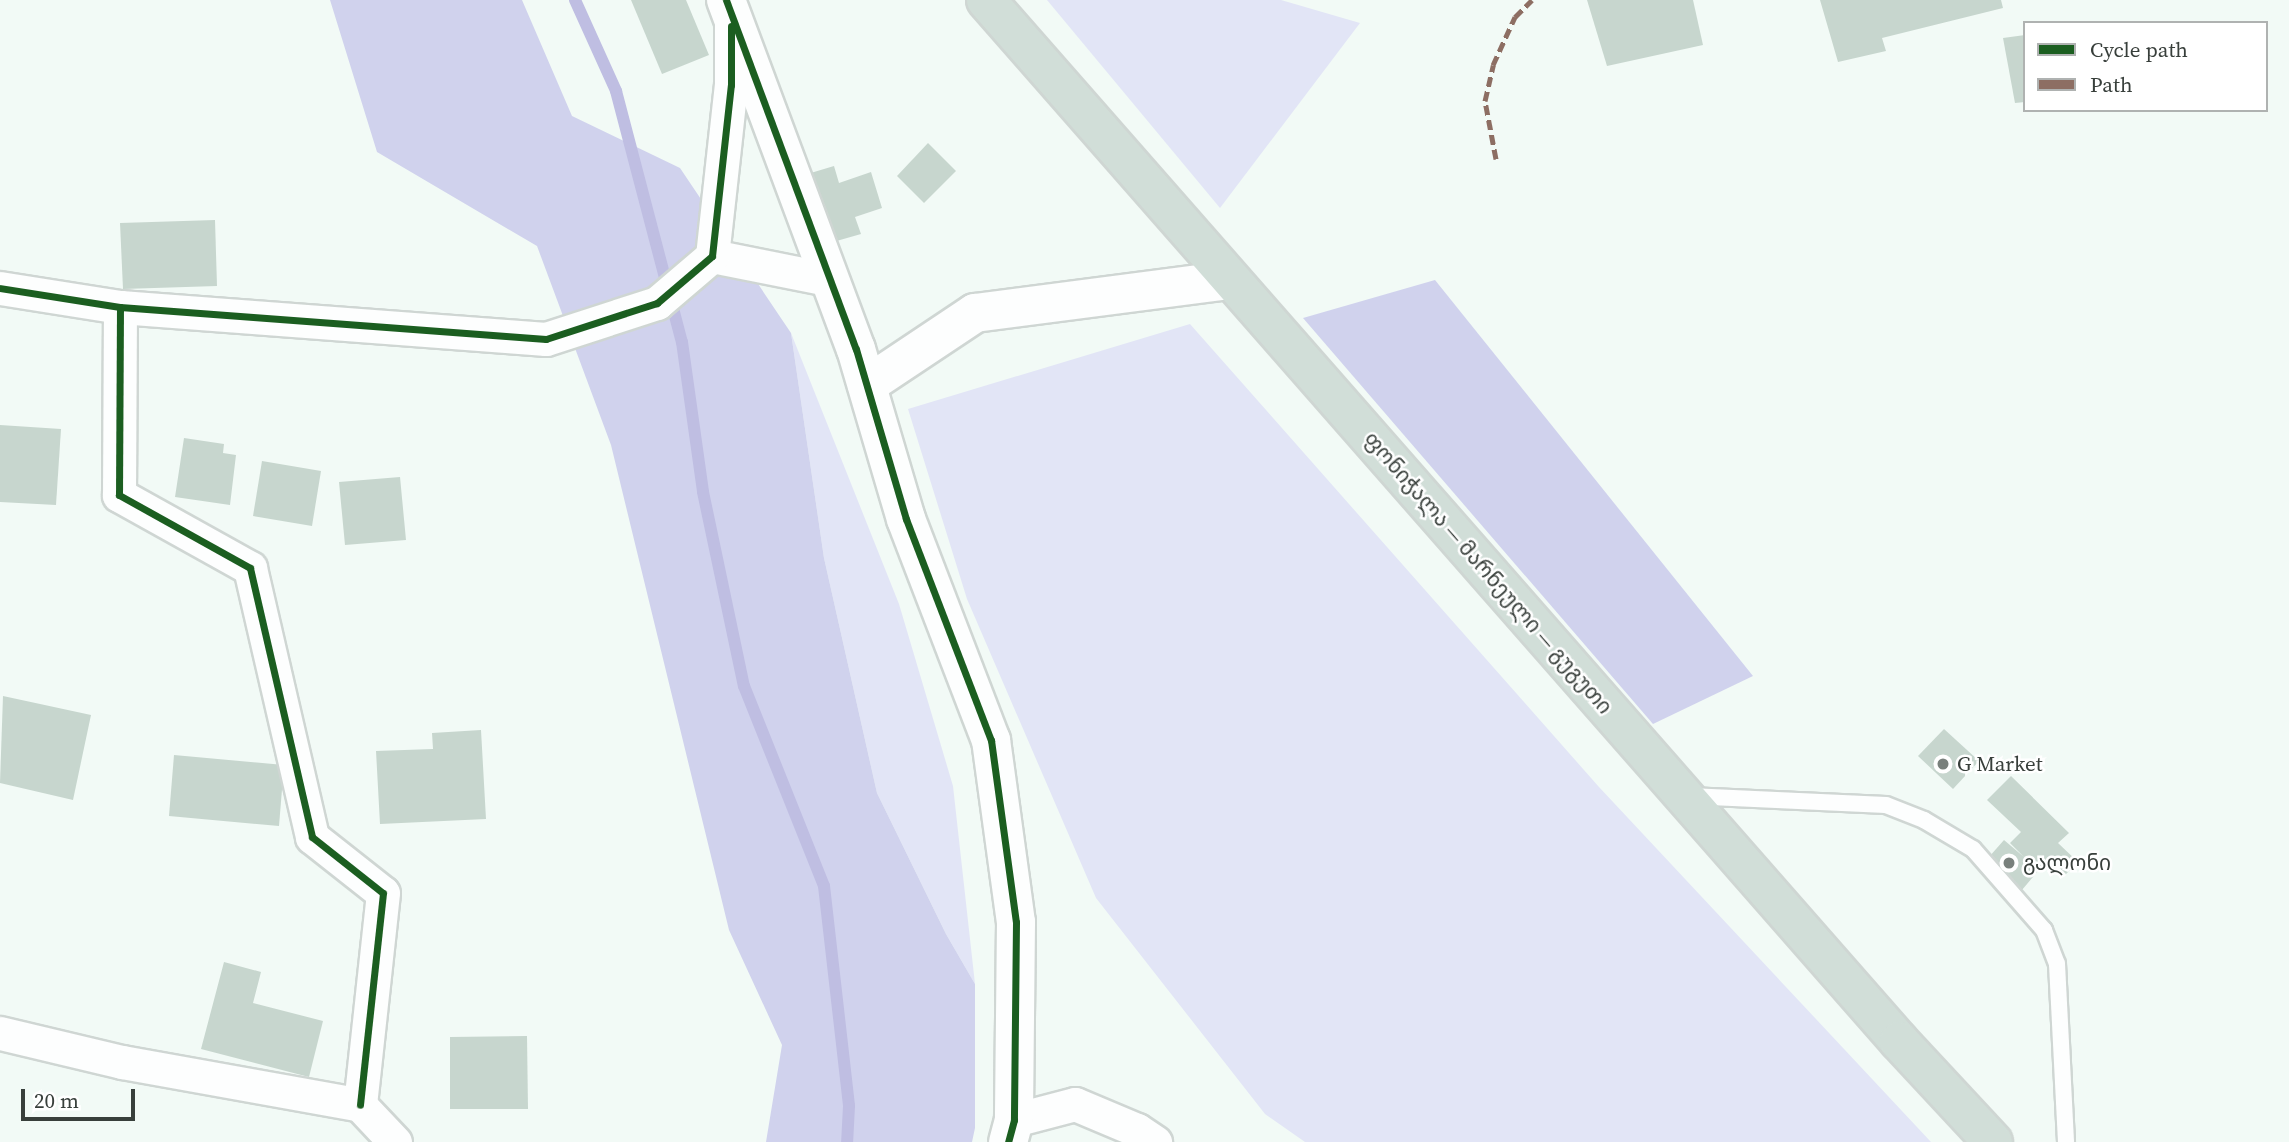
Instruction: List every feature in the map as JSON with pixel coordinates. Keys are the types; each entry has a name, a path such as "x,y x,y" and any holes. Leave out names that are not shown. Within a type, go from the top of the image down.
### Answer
{"highway":[{"name":"ფონიჭალა — მარნეული — გუგუთი","path":"986,0 1899,1041 1993,1142"}],"street":[{"path":"0,288 120,307 546,339 657,303 712,256 731,85 728,7"},
{"path":"728,7 867,385 906,519 991,740 1016,922 1011,1131 1075,1104 1137,1130 1155,1142"},
{"path":"712,256 827,279"},
{"path":"867,385 975,313 1230,279"},
{"path":"120,307 119,495 250,568 312,837 383,893 360,1105"},
{"path":"0,1033 122,1062 360,1105 395,1142"}],"lane":[{"path":"1684,796 1886,805 1924,820 1973,849 2044,930 2057,964 2066,1142"}],"shaded area":[{"path":"330,0 522,0 572,116 680,168 791,333 824,558 877,793 946,934 975,984 975,1128 972,1142 766,1142 782,1045 729,930 611,445 537,246 377,152"},
{"path":"1047,0 1281,0 1360,23 1220,208"},
{"path":"1435,280 1753,676 1653,724 1303,318"},
{"path":"1190,324 1599,787 1931,1142 1305,1142 1265,1114 1096,898 967,599 908,409"},
{"path":"791,333 899,604 953,786 975,984 946,934 877,793 824,558"}],"building":[{"path":"631,0 686,0 709,55 662,74"},
{"path":"1587,0 1693,0 1703,45 1607,66"},
{"path":"1820,0 2001,0 2003,8 1882,38 1886,51 1838,62"},
{"path":"2023,35 2023,102 2015,103 2003,38"},
{"path":"928,143 956,171 924,203 897,176"},
{"path":"834,166 839,183 871,172 882,208 855,217 861,234 826,244 804,175"},
{"path":"215,220 217,286 123,289 120,223"},
{"path":"0,425 61,429 56,505 0,502"},
{"path":"184,438 224,444 223,453 236,455 230,505 175,497"},
{"path":"262,461 321,471 312,526 253,516"},
{"path":"400,477 406,540 345,545 339,482"},
{"path":"3,696 91,715 73,800 0,783"},
{"path":"1944,729 1979,761 1953,789 1918,756"},
{"path":"481,730 486,819 380,824 376,751 433,749 432,733"},
{"path":"174,755 284,765 279,826 169,816"},
{"path":"2011,776 2069,833 2058,843 2078,862 2066,874 2049,858 2016,897 1981,866 2004,840 2024,857 2010,843 2021,832 1987,800"},
{"path":"224,962 261,972 253,1003 323,1021 309,1077 201,1049"},
{"path":"527,1036 528,1109 450,1109 450,1037"}],"waterway":[{"path":"575,0 616,91 682,342 703,492 744,686 824,886 849,1106 847,1142"}],"marked path":[{"path":"1496,159 1485,101 1493,65 1515,17 1532,0"}],"cycle path":[{"path":"726,0 856,349 906,519 991,740 1016,922 1014,1120 1008,1142"},
{"path":"0,288 120,307 546,339 657,303 712,256 731,85 731,26"},
{"path":"120,307 119,495 250,568 312,837 383,893 360,1105"}],"place":[{"name":"G Market","path":"1943,764"},
{"name":"გალონი","path":"2009,863"}]}
